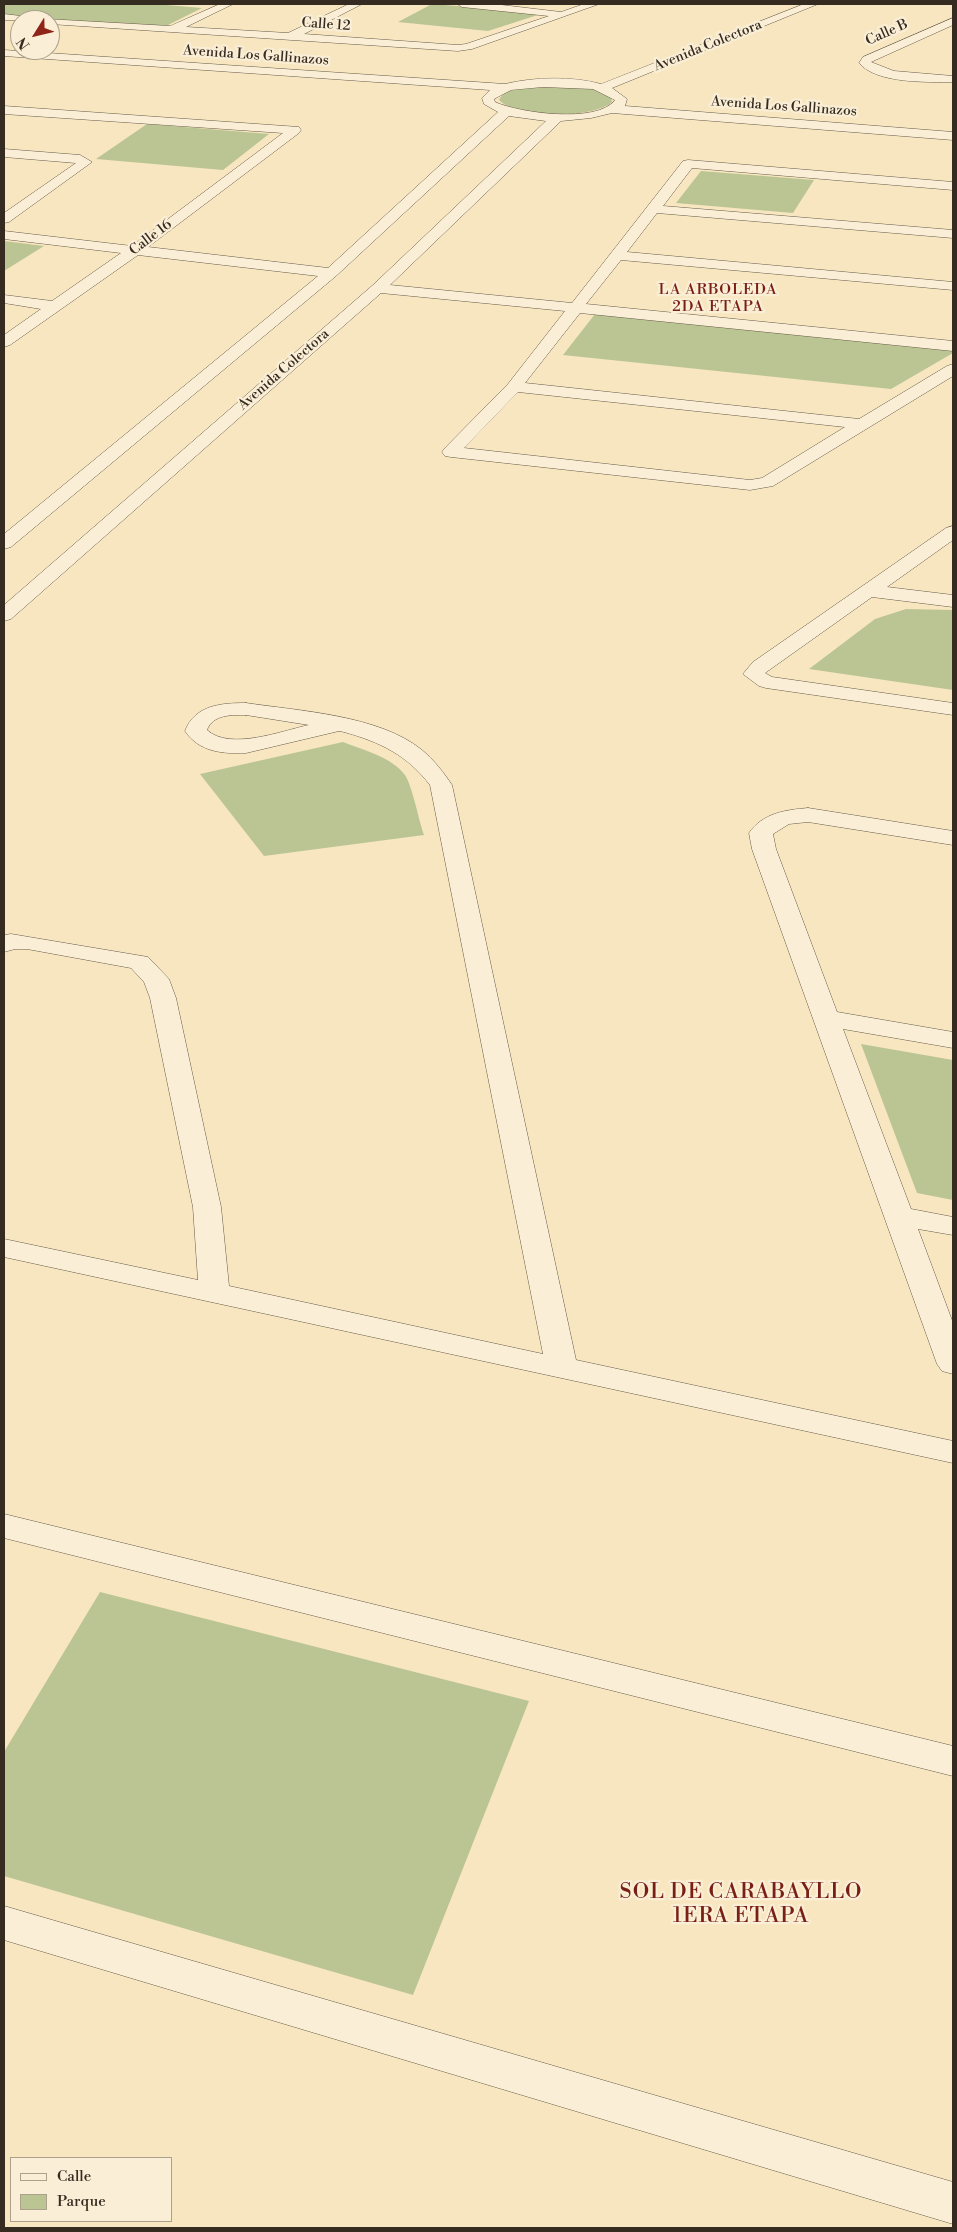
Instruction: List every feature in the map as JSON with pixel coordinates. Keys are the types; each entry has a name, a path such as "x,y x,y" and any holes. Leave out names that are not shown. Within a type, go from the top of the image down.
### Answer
{"street":[{"path":"272,46 357,4"},
{"path":"462,4 565,14"},
{"name":"Calle 12","path":"60,22 458,48 468,47 594,4"},
{"name":"Avenida Colectora","path":"602,88 813,4"},
{"path":"192,5 223,6"},
{"path":"172,29 223,6"},
{"name":"Calle B","path":"953,21 867,58 864,63 875,70 896,75 953,79"},
{"name":"Avenida Los Gallinazos","path":"4,53 506,88"},
{"path":"208,78 223,69 246,60"},
{"name":"Avenida Los Gallinazos","path":"4,63 491,96"},
{"path":"565,83 593,72"},
{"path":"4,543 331,273 507,111 490,104 488,98 506,88 523,84 565,83 602,88 615,93 621,99 620,104 612,109"},
{"name":"Avenida Los Gallinazos","path":"621,99 953,124"},
{"name":"Avenida Los Gallinazos","path":"507,111 558,117 580,116 612,109 953,136"},
{"name":"Calle 16","path":"4,110 295,130 135,250 4,342"},
{"name":"Avenida Colectora","path":"4,615 378,288 558,117"},
{"path":"4,153 80,159 85,162 4,219"},
{"path":"953,186 688,164 514,387 451,452 750,485 767,482 953,369"},
{"path":"653,208 953,234"},
{"path":"4,235 331,273"},
{"path":"616,255 953,286"},
{"path":"378,288 953,346"},
{"path":"4,299 55,306"},
{"path":"514,387 862,424"},
{"path":"953,532 871,591 760,666 754,674 766,682 953,709"},
{"path":"871,591 953,601"},
{"path":"338,725 246,746 207,742 196,731 197,725 210,714 234,709 246,709 338,725 378,736 404,747 424,763 441,785 562,1368"},
{"path":"953,838 808,815 786,817 769,823 761,833 764,849 825,1018 953,1364"},
{"path":"4,945 11,941 28,942 139,962 156,979 163,998 207,1207 214,1293"},
{"path":"825,1018 953,1040"},
{"path":"897,1216 953,1226"},
{"path":"4,1248 953,1452"},
{"path":"4,1526 953,1761"},
{"path":"4,1923 953,2204"}],"green space":[{"path":"4,4 154,4 202,8 168,25 155,26 60,20 60,10 10,10 10,16 4,16"},
{"path":"432,4 544,13 488,31 398,22"},
{"path":"540,85 594,89 611,97 612,102 602,108 589,112 555,115 522,111 508,106 499,100 506,92 511,90"},
{"path":"147,124 269,134 223,170 96,159"},
{"path":"701,171 814,180 793,213 676,203"},
{"path":"4,241 44,246 4,271"},
{"path":"595,314 953,350 953,353 891,389 563,355"},
{"path":"906,609 953,610 953,690 809,669 875,619"},
{"path":"343,742 393,763 405,775 424,835 264,856 200,774"},
{"path":"861,1044 953,1060 953,1200 917,1193"},
{"path":"100,1592 529,1701 413,1995 4,1876 4,1752"}],"district":[{"name":"LA ARBOLEDA 2DA ETAPA","path":"718,298"},
{"name":"SOL DE CARABAYLLO 1ERA ETAPA","path":"741,1905"}]}
